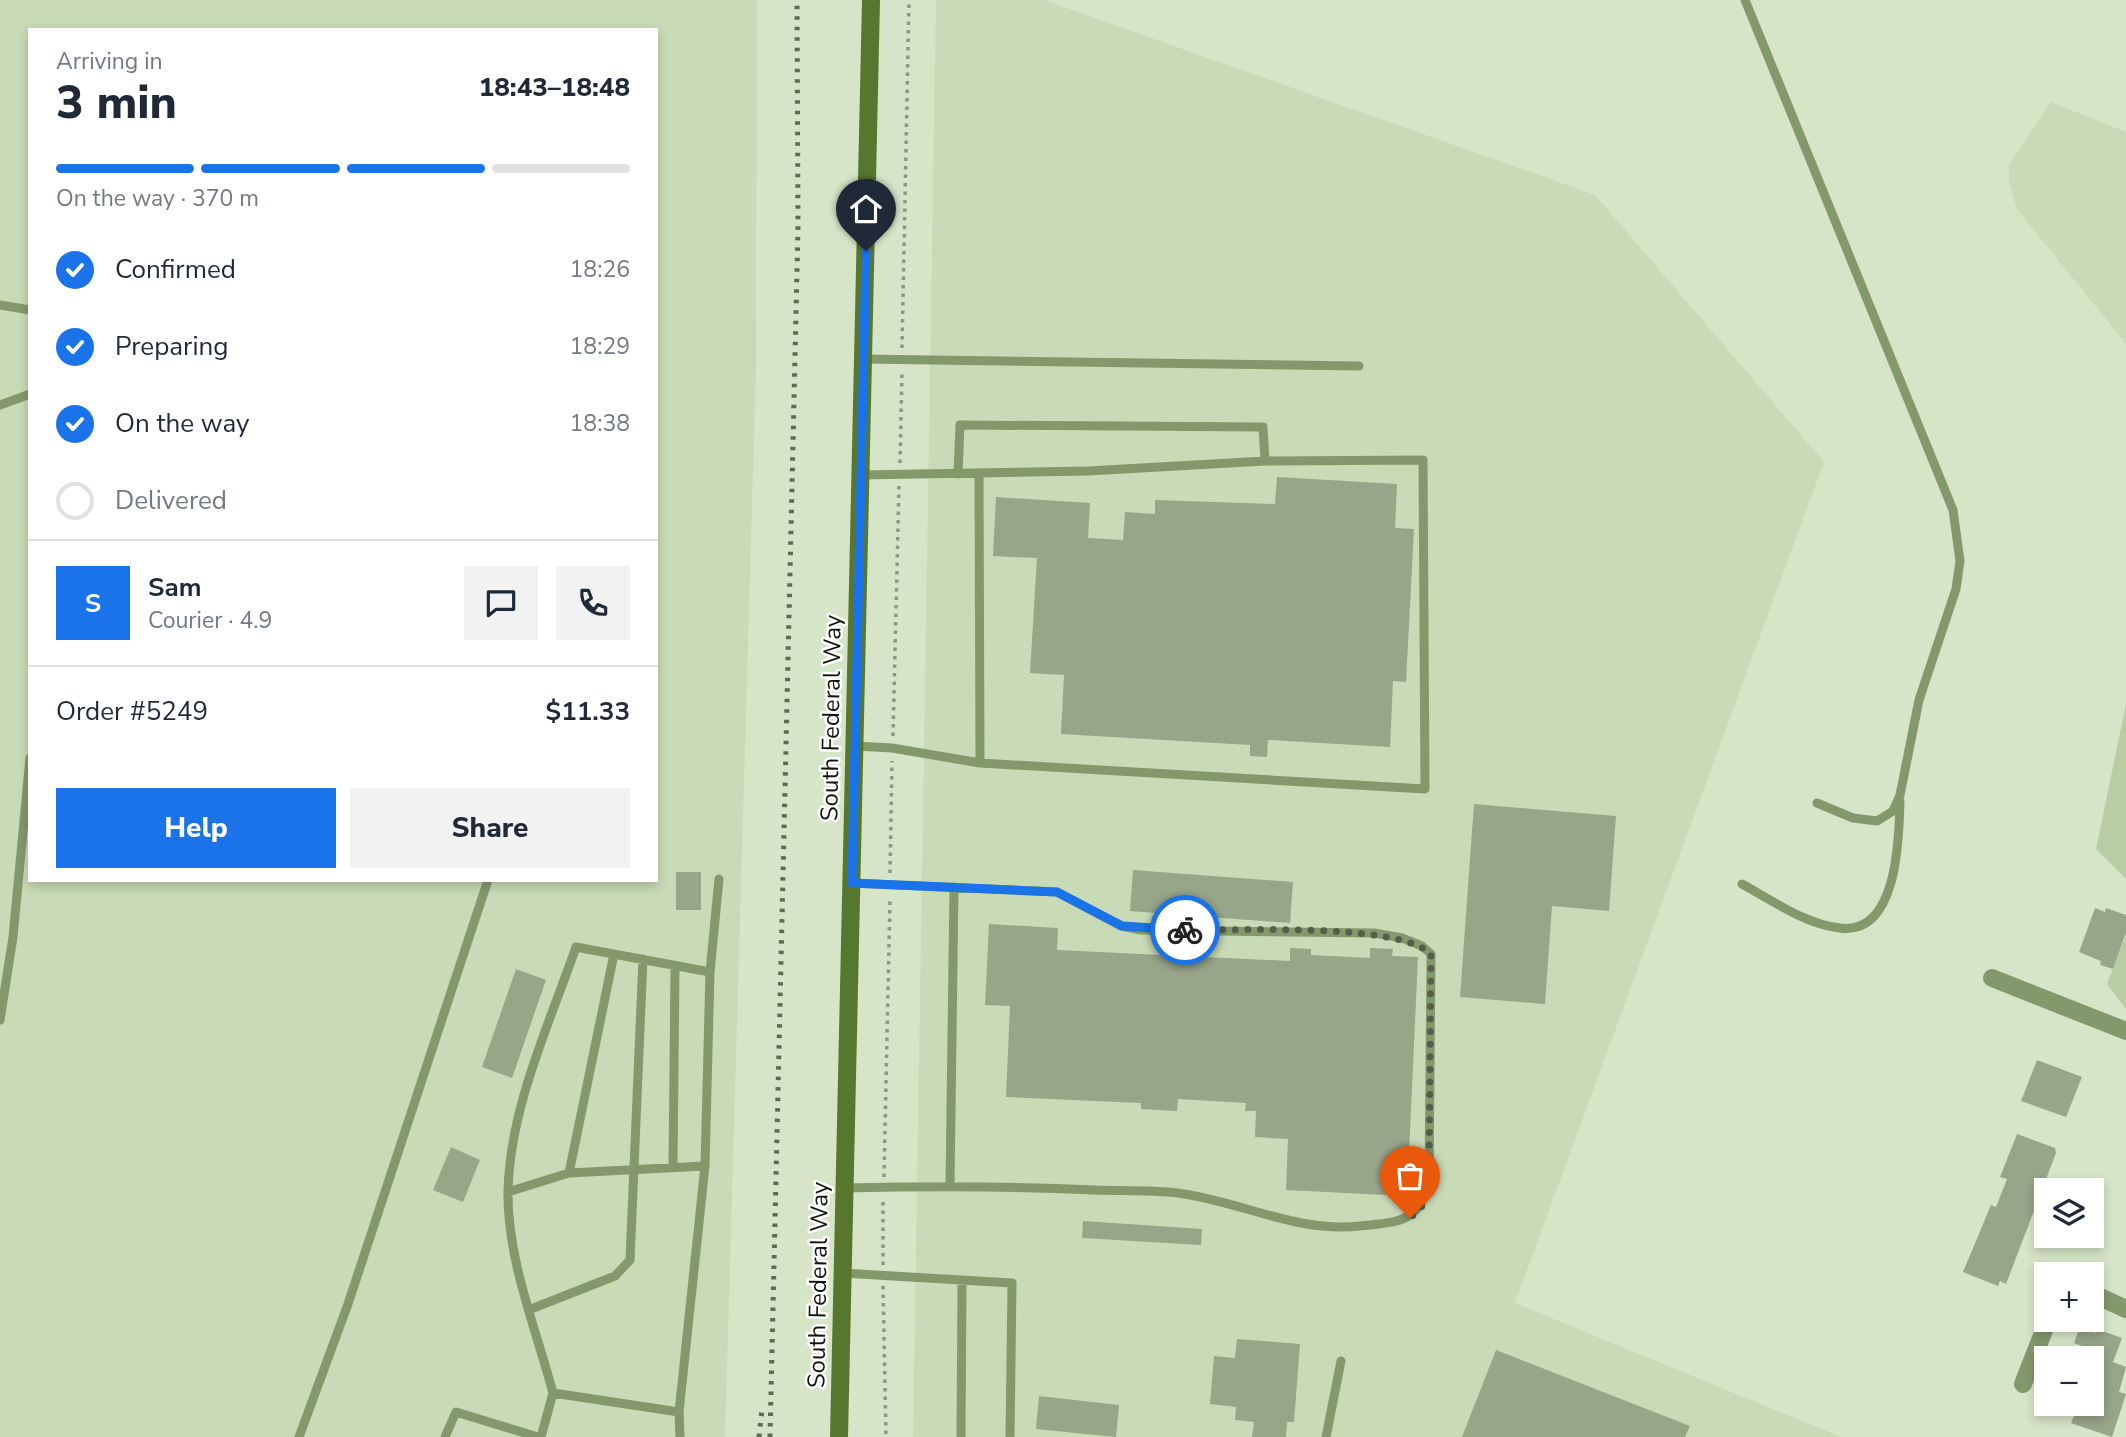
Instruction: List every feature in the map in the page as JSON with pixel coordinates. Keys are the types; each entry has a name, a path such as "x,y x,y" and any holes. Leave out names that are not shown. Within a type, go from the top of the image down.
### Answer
{"main road":[{"name":"South Federal Way","path":"839,1437 871,0"}],"street":[{"path":"1992,978 2126,1031"},
{"path":"2104,1299 2126,1309"},
{"path":"2023,1384 2043,1332"}],"lane":[{"path":"1742,884 1806,919 1843,929 1863,923 1876,914 1889,891 1899,848 1900,795 1919,700 1956,589 1961,561 1959,536 1948,497 1745,0"},
{"path":"0,305 28,310"},
{"path":"864,359 1359,366"},
{"path":"0,405 28,395"},
{"path":"958,474 960,425 1263,427 1265,461"},
{"path":"855,746 892,748 980,763 1425,789 1423,460 1265,461 1088,471 899,477 861,475"},
{"path":"979,474 980,763"},
{"path":"0,1020 13,937 28,779"},
{"path":"1817,803 1853,818 1877,821 1893,811 1900,795"},
{"path":"680,1437 679,1412 705,1166 710,972 719,879"},
{"path":"299,1437 352,1292 487,882"},
{"path":"845,1188 950,1185 1179,1193 1242,1207 1283,1222 1357,1227 1410,1218 1423,1205 1429,1185 1431,954 1422,946 1374,933 1141,930 1122,926 1057,892 852,883"},
{"path":"950,1185 954,887"},
{"path":"446,1437 456,1412 540,1437 553,1393 516,1259 508,1192 522,1103 576,947 710,972"},
{"path":"569,1173 614,954"},
{"path":"530,1310 615,1276 630,1260 636,1170 643,959"},
{"path":"673,1167 676,966"},
{"path":"508,1192 569,1173 705,1166"},
{"path":"842,1273 1012,1283 1010,1437"},
{"path":"961,1437 962,1281"},
{"path":"1326,1437 1340,1361"},
{"path":"553,1393 679,1412"}],"path":[{"path":"886,1437 884,1187 909,0"}],"shaded area":[{"path":"0,0 757,0 756,367 725,1437 0,1437"},
{"path":"936,0 1044,0 1595,195 1824,462 1515,1303 1841,1437 913,1437"},
{"path":"2051,102 2126,132 2126,344 2017,209 2009,182 2009,165"},
{"path":"2126,704 2126,879 2096,849"},
{"path":"2126,936 2126,1009 2107,984"}],"building":[{"path":"1277,477 1397,484 1395,528 1414,529 1406,682 1393,681 1390,747 1268,740 1267,757 1250,756 1250,745 1061,734 1064,675 1030,673 1037,558 993,556 996,497 1090,503 1088,538 1123,540 1125,512 1155,514 1155,500 1275,504"},
{"path":"1474,804 1616,816 1609,911 1552,906 1545,1004 1460,997"},
{"path":"1133,870 1293,882 1290,923 1130,911"},
{"path":"676,872 701,872 701,910 676,910"},
{"path":"2095,908 2105,912 2106,908 2126,915 2126,933 2113,969 2100,965 2101,961 2079,952"},
{"path":"989,924 1058,928 1057,950 1290,961 1290,948 1311,949 1311,955 1370,958 1370,948 1393,949 1392,956 1418,957 1407,1196 1286,1190 1288,1139 1255,1137 1256,1111 1245,1111 1246,1103 1178,1099 1177,1111 1141,1109 1141,1103 1006,1097 1010,1006 985,1005"},
{"path":"516,969 546,980 512,1078 482,1067"},
{"path":"2037,1060 2082,1077 2066,1117 2021,1101"},
{"path":"2017,1134 2055,1148 2056,1153 2046,1178 2034,1178 2034,1211 2006,1284 2000,1281 1998,1286 1963,1272 1991,1205 1996,1207 2007,1179 2000,1177"},
{"path":"451,1147 480,1160 463,1202 433,1190"},
{"path":"1083,1221 1202,1229 1201,1245 1082,1238"},
{"path":"2078,1332 2104,1332 2122,1338 2113,1362 2126,1367 2119,1392 2126,1394 2112,1437 2071,1423 2074,1416 2104,1416 2104,1346 2082,1346 2074,1343"},
{"path":"1237,1339 1300,1344 1294,1422 1287,1422 1286,1437 1252,1437 1254,1422 1235,1420 1236,1407 1210,1404 1214,1356 1235,1358"},
{"path":"1496,1350 1690,1426 1685,1437 1462,1437"},
{"path":"1039,1396 1119,1405 1116,1437 1036,1429"}],"railway":[{"path":"770,1437 798,227 797,0"},
{"path":"759,1437 762,1409"}],"way so far":[{"path":"1185,930 1374,933 1402,938 1422,946 1431,954 1429,1185 1423,1205 1410,1218"}],"route":[{"path":"866,251 852,883 1057,892 1122,926 1141,930 1185,930"}]}
